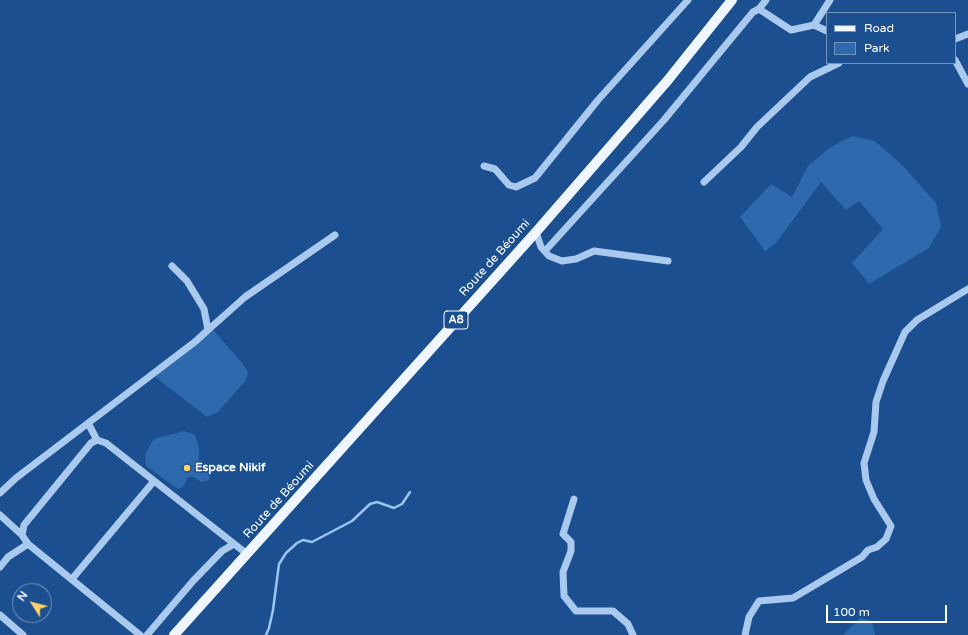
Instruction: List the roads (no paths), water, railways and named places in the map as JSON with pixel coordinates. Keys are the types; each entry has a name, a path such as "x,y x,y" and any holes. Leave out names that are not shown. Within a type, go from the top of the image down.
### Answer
{"main road":[{"name":"Route de Béoumi","path":"174,635 536,232 668,80 732,0"}],"street":[{"path":"484,166 495,169 509,185 516,187 535,178 560,144 688,0"},
{"path":"545,251 664,120 753,12 759,9 766,0"},
{"path":"814,25 830,0"},
{"path":"759,9 791,30 814,25 826,31"},
{"path":"956,39 968,34"},
{"path":"956,62 968,84"},
{"path":"704,182 741,147 757,127 810,77 837,64"},
{"path":"536,232 541,247 549,256 562,261 576,259 594,251 668,261"},
{"path":"0,493 16,478 196,341 245,297 335,235"},
{"path":"172,266 187,281 204,309 208,330"},
{"path":"745,635 749,617 759,601 793,598 862,557 868,550 877,547 886,539 891,526 874,499 866,480 864,463 874,432 876,402 883,381 905,332 917,320 968,289"},
{"path":"88,423 98,440 106,444 247,554"},
{"path":"22,535 24,525 91,443 98,440"},
{"path":"72,579 154,481"},
{"path":"574,499 563,534 571,542 571,551 563,572 564,596 576,611 613,611 628,624 633,635"},
{"path":"0,515 22,535 28,544 140,635"},
{"path":"0,567 8,557 28,544"},
{"path":"147,635 222,551 234,544"},
{"path":"0,616 23,635"}],"waterway":[{"path":"266,635 273,610 279,564 286,553 297,543 303,540 312,542 352,521 370,504 377,502 394,508 402,504 410,492"}],"place":[{"name":"Espace Nikif","path":"187,468"}]}
